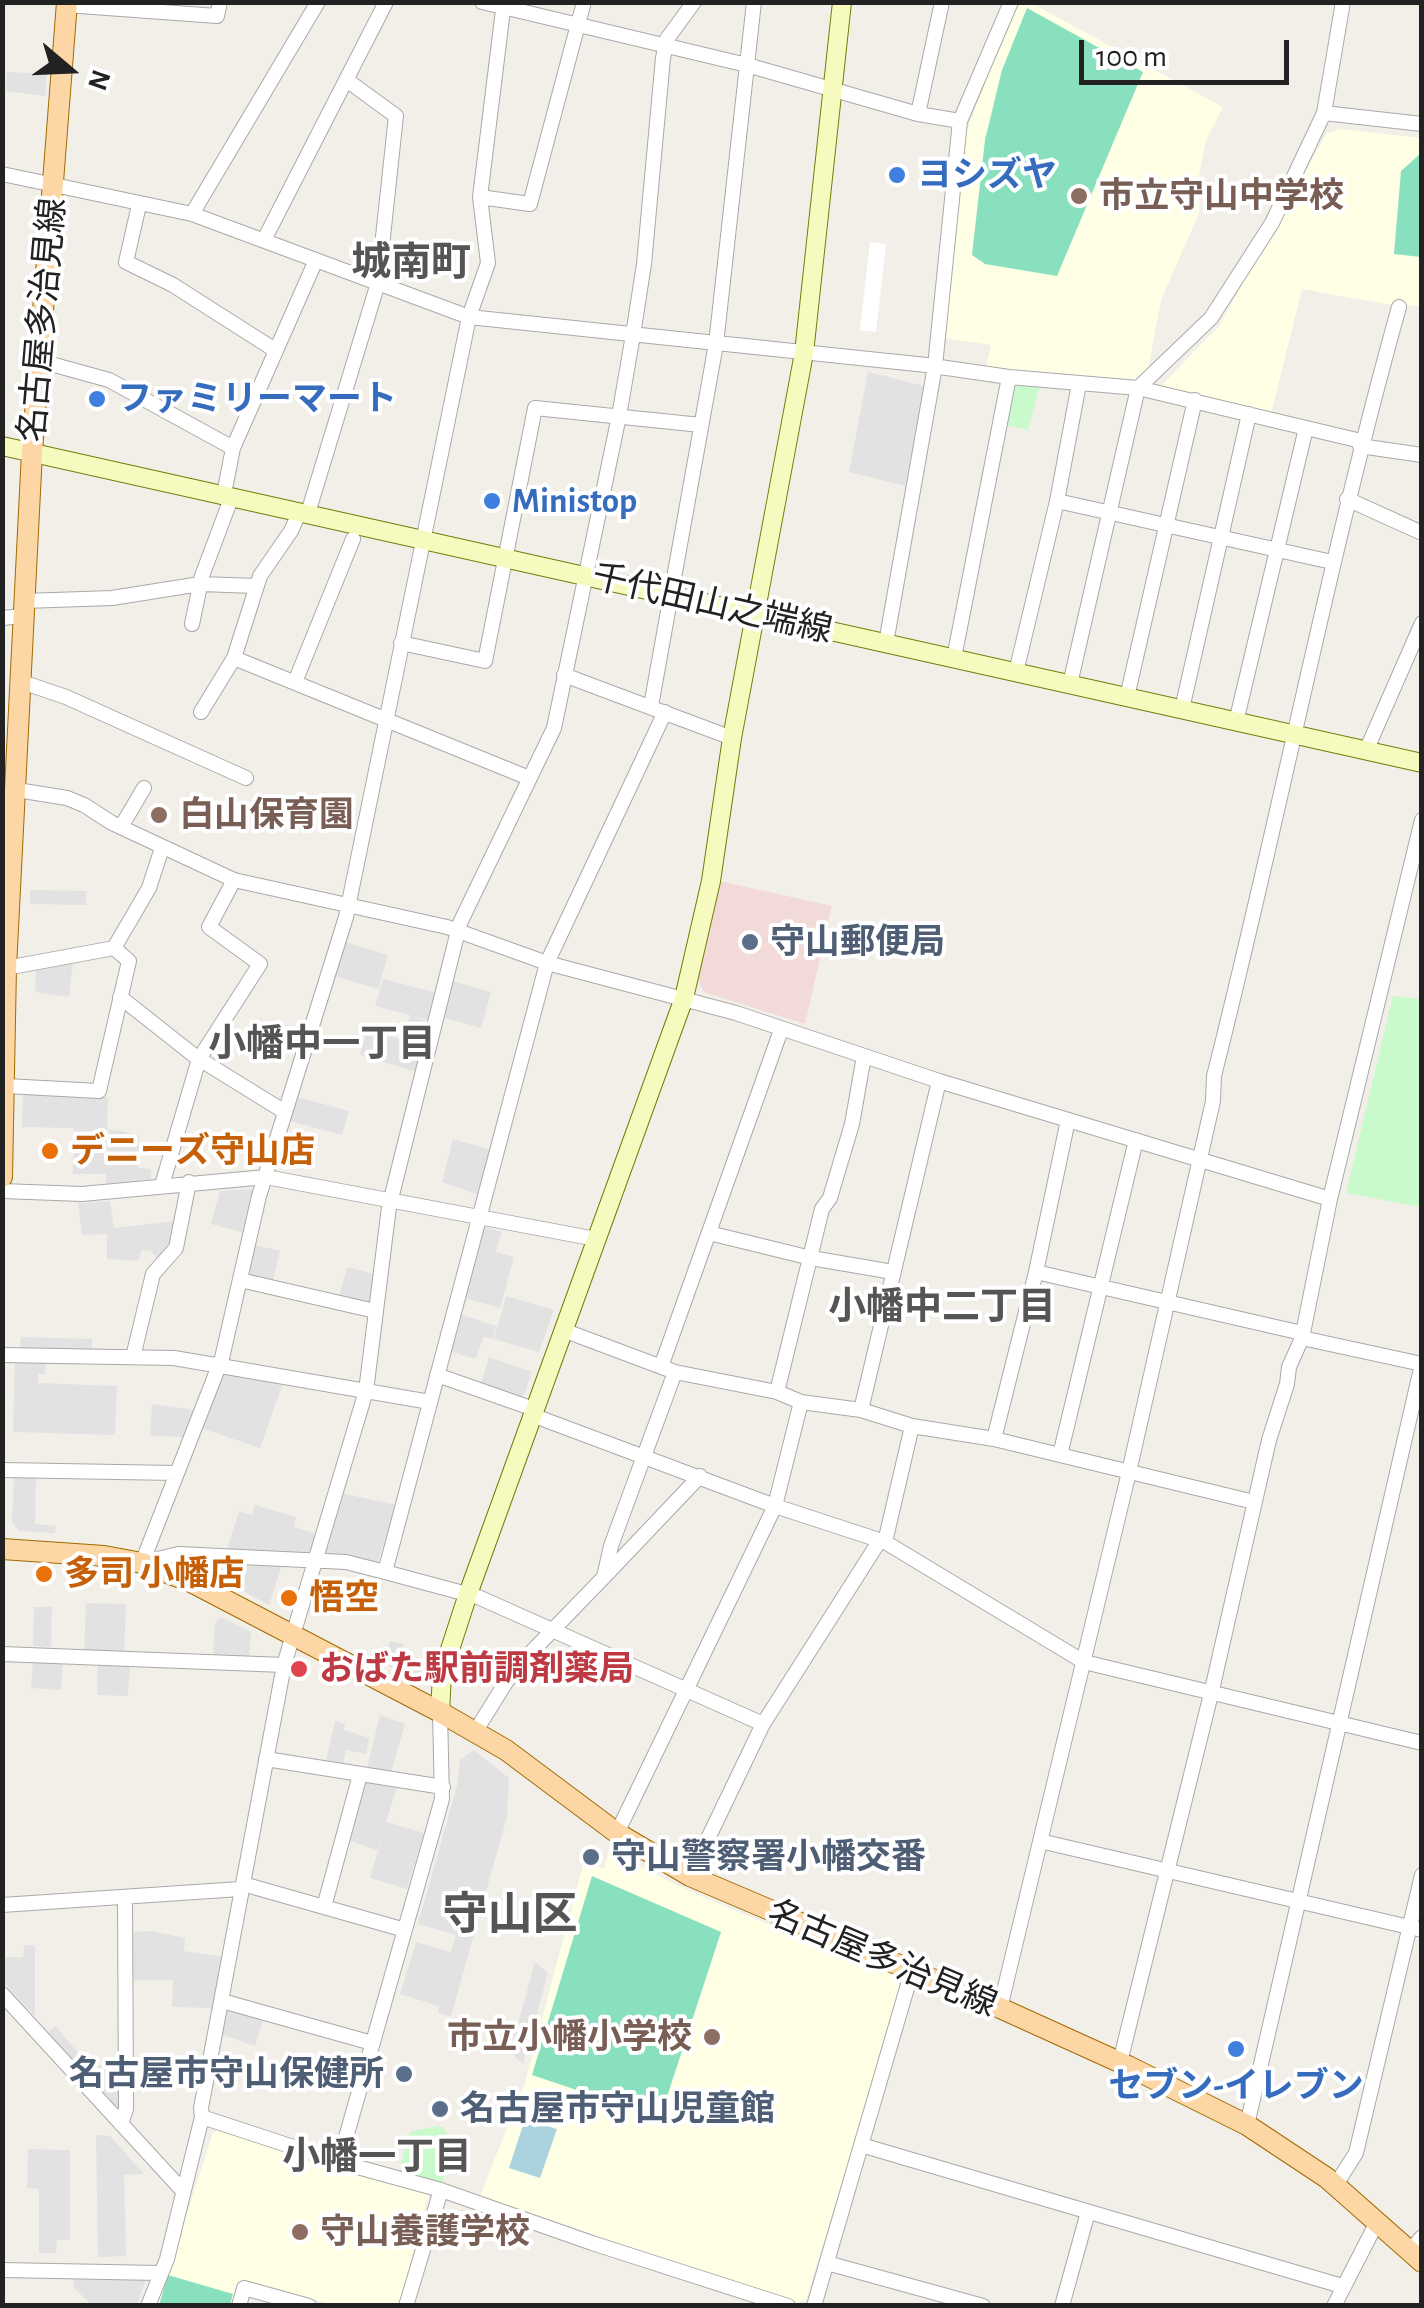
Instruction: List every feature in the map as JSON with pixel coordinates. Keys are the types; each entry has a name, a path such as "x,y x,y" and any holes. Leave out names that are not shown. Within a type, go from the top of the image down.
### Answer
{"main road":[{"name":"名古屋多治見線","path":"2,1177 6,913 12,776 22,682 17,612 66,4"},
{"name":"名古屋多治見線","path":"2,1549 104,1556 142,1564 191,1582 506,1750 616,1833 690,1876 1000,2008 1247,2125 1418,2250"}],"street":[{"path":"66,4 217,16 220,2"},
{"path":"192,214 318,2"},
{"path":"264,240 386,2"},
{"path":"482,2 960,122"},
{"path":"480,197 530,204 584,2"},
{"path":"148,2306 167,2259 202,2117 284,1665 366,1391 390,1199 472,892 554,728 633,335 644,264 665,47 694,2"},
{"path":"384,1572 548,963 658,709 671,594 716,344 754,2"},
{"path":"339,2162 443,1787 442,1674 684,998 710,880 732,738 804,353 842,2"},
{"path":"918,114 942,2"},
{"path":"886,643 935,366 960,122 1011,2"},
{"path":"1070,684 1138,388 1211,318 1272,222 1324,113 1343,2"},
{"path":"142,1564 220,1364 266,1178 348,905 469,316 488,263 480,197 504,5"},
{"path":"201,712 234,658 256,586 304,512 378,283 396,116 348,82"},
{"path":"1324,113 1422,124"},
{"path":"2,174 192,214 469,316 1138,388 1422,455"},
{"path":"139,205 126,262 173,285 275,350"},
{"path":"192,624 200,584 228,495 232,448 316,260"},
{"path":"1000,2008 1129,1472 1213,1101 1214,1076 1275,830 1332,562 1398,307"},
{"path":"40,361 110,380 232,448"},
{"path":"954,658 1009,376"},
{"path":"1016,672 1057,501 1079,384"},
{"path":"1127,697 1195,400"},
{"path":"401,643 486,661 535,408 701,425"},
{"path":"1182,709 1249,414"},
{"path":"1236,722 1306,428"},
{"name":"千代田山之端線","path":"2,446 1422,763"},
{"path":"1347,499 1422,534"},
{"path":"1057,501 1332,562"},
{"path":"294,682 353,539"},
{"path":"17,612 200,584 256,586"},
{"path":"1366,750 1422,623"},
{"path":"234,658 529,778"},
{"path":"564,675 732,738"},
{"path":"22,682 66,697 246,778"},
{"path":"12,776 67,798 162,848 234,880 459,931 548,963 684,998 938,1081 1330,1199"},
{"path":"121,827 144,788"},
{"path":"1120,2062 1254,1502 1289,1367 1302,1335 1330,1199 1422,820"},
{"path":"114,948 148,888 162,848"},
{"path":"162,1185 199,1059 260,964 209,927 234,880"},
{"path":"6,968 114,948 129,960 99,1091 6,1086"},
{"path":"120,998 199,1059 285,1112"},
{"path":"604,1577 709,1233 781,1030"},
{"path":"777,1392 822,1209 830,1198 852,1124 864,1056"},
{"path":"861,1410 938,1081"},
{"path":"994,1439 1036,1272 1068,1120"},
{"path":"1060,1455 1136,1140"},
{"path":"2,1191 82,1194 266,1178 596,1239"},
{"path":"133,1357 153,1274 176,1248 189,1182"},
{"path":"709,1233 811,1258 894,1272"},
{"path":"1036,1272 1422,1364 1247,2125"},
{"path":"240,1280 375,1311"},
{"path":"563,1330 669,1368 777,1392 801,1402 861,1410 912,1426 994,1439 1254,1502"},
{"path":"2,1354 174,1358 430,1402"},
{"path":"437,1375 642,1457 882,1541 1084,1662 1422,1743"},
{"path":"616,1833 775,1506 801,1402"},
{"path":"690,1876 763,1724 882,1541 912,1426"},
{"path":"2,1470 176,1473"},
{"path":"475,1732 513,1671 700,1476"},
{"path":"142,1564 178,1554 346,1562 468,1594 763,1724"},
{"path":"2,1654 284,1665"},
{"path":"266,1759 443,1787"},
{"path":"324,1907 360,1775"},
{"path":"1040,1841 1416,1929"},
{"path":"1335,2186 1356,2153 1416,1929 1422,1875"},
{"path":"2,1905 241,1886 405,1930"},
{"path":"121,2124 126,2110 125,1897"},
{"path":"814,2306 912,1971"},
{"path":"2,1994 183,2191"},
{"path":"222,2001 372,2043"},
{"path":"202,2117 339,2162 441,2190 788,2306"},
{"path":"862,2144 1342,2286"},
{"path":"406,2306 441,2190"},
{"path":"1062,2306 1088,2212"},
{"path":"1336,2304 1377,2222"},
{"path":"827,2263 983,2306"},
{"path":"2,2270 160,2273"},
{"path":"240,2306 244,2288 308,2306"}],"shaded area":[{"name":"市立守山中学校","path":"1016,3 1031,3 1223,107 1206,140 1198,180 1200,211 1161,300 1147,375 1133,385 986,369 991,345 944,338 967,130"},
{"path":"7,72 47,74 45,96 5,91"},
{"path":"1341,129 1421,138 1421,306 1302,289 1271,414 1159,388 1219,326 1327,133"},
{"path":"868,372 924,386 905,486 849,472"},
{"path":"719,881 832,906 805,1024 704,992 698,979"},
{"path":"30,890 86,891 86,905 30,904"},
{"path":"342,941 388,955 378,989 332,975"},
{"path":"73,960 69,997 35,992 36,967"},
{"path":"383,979 437,993 430,1020 413,1017 429,1022 423,1043 411,1040 412,1034 405,1032 410,1015 375,1006"},
{"path":"452,981 491,992 481,1028 442,1017"},
{"path":"367,1029 424,1047 417,1072 360,1055"},
{"path":"26,1092 108,1097 106,1167 109,1129 139,1135 138,1168 151,1169 151,1179 106,1184 106,1174 73,1174 74,1128 22,1127"},
{"path":"297,1097 349,1111 342,1135 290,1121"},
{"path":"453,1139 491,1150 479,1195 442,1182"},
{"path":"251,1189 254,1194 245,1233 211,1224 220,1191"},
{"path":"110,1201 114,1228 177,1221 172,1246 157,1259 151,1251 142,1250 138,1261 107,1259 107,1234 82,1235 78,1203"},
{"path":"485,1227 502,1232 496,1252 514,1257 500,1308 461,1297 479,1232"},
{"path":"255,1245 280,1251 273,1281 247,1274"},
{"path":"347,1267 374,1274 370,1306 339,1298"},
{"path":"506,1296 554,1310 539,1352 494,1339"},
{"path":"457,1313 496,1326 493,1339 484,1337 475,1359 446,1350"},
{"path":"21,1337 92,1339 92,1352 20,1350"},
{"path":"15,1357 46,1359 45,1374 38,1374 38,1383 117,1386 115,1435 13,1432"},
{"path":"489,1357 532,1372 524,1395 519,1398 481,1384"},
{"path":"223,1372 283,1383 260,1448 201,1428"},
{"path":"152,1404 195,1410 185,1437 150,1436"},
{"path":"14,1474 36,1475 35,1524 56,1526 55,1533 19,1531 12,1522"},
{"path":"340,1493 397,1505 377,1563 324,1557"},
{"path":"255,1505 296,1517 294,1527 317,1534 311,1553 227,1549 239,1511 252,1515"},
{"path":"185,1560 282,1565 269,1605"},
{"path":"86,1603 126,1604 124,1654 84,1653"},
{"path":"34,1607 52,1607 51,1647 33,1646"},
{"path":"221,1617 251,1632 249,1658 213,1656 215,1623"},
{"path":"390,1641 404,1644 401,1656 427,1666 424,1676 414,1679 383,1663"},
{"path":"33,1659 63,1661 61,1690 31,1688"},
{"path":"98,1662 130,1664 128,1696 97,1695"},
{"path":"380,1715 405,1724 391,1772 367,1768"},
{"path":"335,1721 345,1724 344,1730 369,1738 366,1754 346,1750 343,1764 326,1761"},
{"path":"474,1750 509,1778 507,1817 451,2016 438,2013 439,2006 400,1994 416,1942 451,1952 456,1935 418,1924 457,1786 460,1759"},
{"path":"362,1783 397,1787 386,1822 424,1833 407,1889 370,1878 382,1836 377,1850 345,1839"},
{"name":"市立小幡小学校","path":"610,1848 698,1895 898,1978 900,1991 806,2300 796,2303 480,2196 525,2083 583,1865 604,1868"},
{"path":"133,1932 185,1938 184,1951 225,1957 216,2008 172,2007 173,1980 133,1980"},
{"path":"24,1945 35,1945 35,2016 3,1982 3,1957 23,1957"},
{"path":"535,1962 548,1973 523,2064 510,2052"},
{"path":"225,2009 264,2017 255,2046 220,2034"},
{"path":"55,2026 90,2066 122,2065 122,2104 114,2110 48,2033"},
{"name":"守山養護学校","path":"220,2129 429,2193 399,2305 335,2305 242,2280 234,2305 157,2306 213,2133"},
{"path":"96,2135 110,2136 144,2174 124,2175 126,2256 98,2257"},
{"path":"28,2149 70,2150 70,2240 57,2240 56,2253 39,2253 39,2189 27,2188"},
{"path":"73,2276 146,2279 137,2305 92,2305 74,2288"}],"green space":[{"path":"1027,8 1143,72 1057,276 985,264 972,255 985,140 1002,70"},
{"path":"1421,153 1421,257 1394,254 1401,171"},
{"path":"1014,385 1039,388 1028,430 1006,425"},
{"path":"1393,996 1421,999 1421,1207 1346,1193"},
{"path":"592,1876 721,1932 660,2118 532,2075"},
{"path":"437,2126 454,2144 442,2185 399,2170 410,2132"},
{"path":"168,2275 233,2294 230,2305 159,2305"}],"water":[{"path":"525,2119 557,2129 540,2178 509,2168"}],"pier":[{"path":"870,242 886,244 876,332 860,330"}],"place":[{"name":"ヨシズヤ","path":"897,175"},
{"name":"市立守山中学校","path":"1079,196"},
{"name":"ファミリーマート","path":"97,399"},
{"name":"Ministop","path":"492,501"},
{"name":"白山保育園","path":"159,815"},
{"name":"守山郵便局","path":"750,942"},
{"name":"デニーズ守山店","path":"50,1151"},
{"name":"多司 小幡店","path":"44,1574"},
{"name":"悟空","path":"289,1598"},
{"name":"おばた駅前調剤薬局","path":"299,1669"},
{"name":"守山警察署小幡交番","path":"591,1857"},
{"name":"市立小幡小学校","path":"712,2037"},
{"name":"セブン-イレブン","path":"1236,2049"},
{"name":"名古屋市守山保健所","path":"404,2074"},
{"name":"名古屋市守山児童館","path":"440,2109"},
{"name":"守山養護学校","path":"300,2232"}],"district":[{"name":"城南町","path":"411,263"},
{"name":"小幡中一丁目","path":"322,1045"},
{"name":"小幡中二丁目","path":"942,1308"},
{"name":"守山区","path":"510,1915"},
{"name":"小幡一丁目","path":"377,2158"}]}
